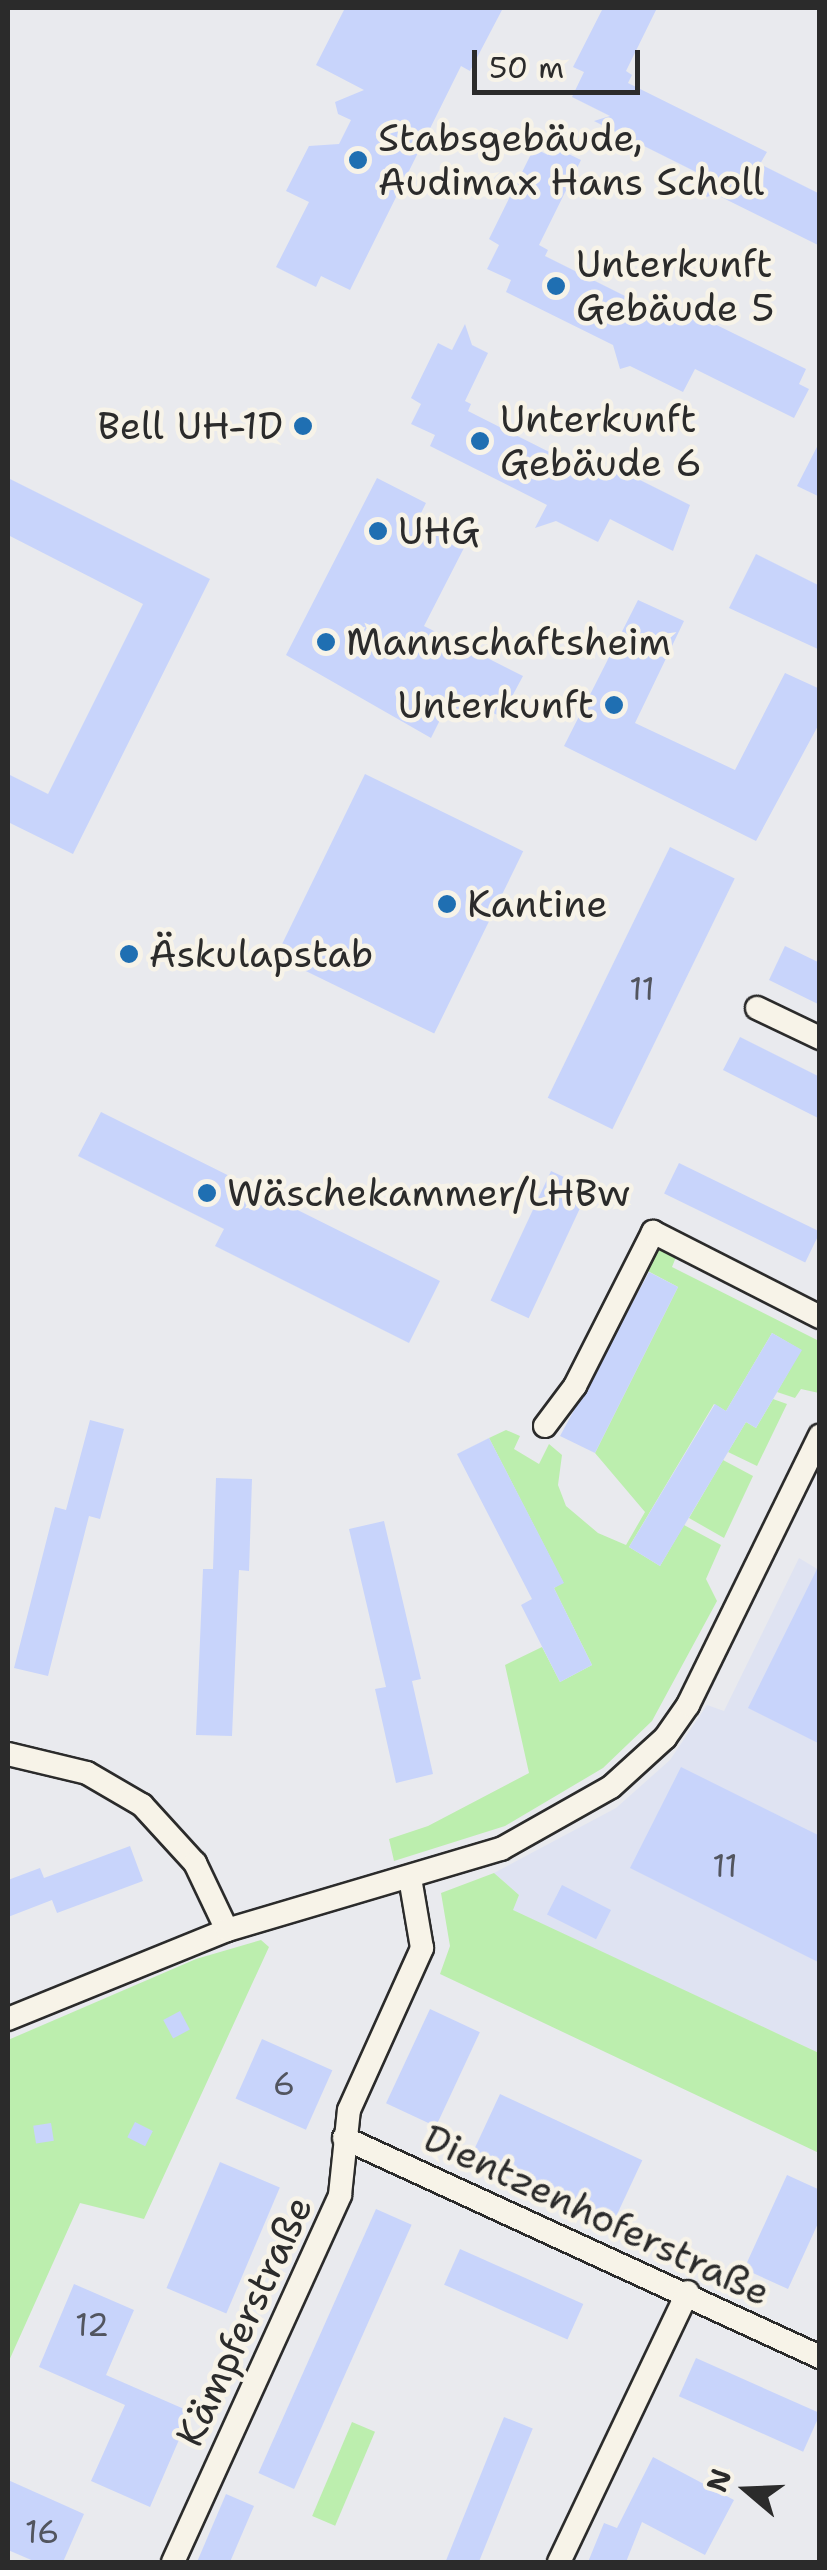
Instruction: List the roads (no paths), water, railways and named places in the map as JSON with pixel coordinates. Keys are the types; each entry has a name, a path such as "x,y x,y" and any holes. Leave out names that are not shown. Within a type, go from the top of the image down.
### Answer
{"street":[{"path":"758,1008 820,1038"},
{"path":"544,1426 575,1386 653,1232 820,1317"},
{"path":"8,2020 227,1930 501,1848 611,1787 665,1738 688,1705 820,1436"},
{"path":"797,1482 820,1493"},
{"path":"8,1754 86,1773 142,1805 195,1864 227,1930"},
{"name":"Kämpferstraße","path":"174,2562 340,2195 349,2110 422,1948 410,1878"},
{"name":"Dientzenhoferstraße","path":"344,2138 688,2292 820,2357"},
{"path":"559,2562 688,2292"}],"place":[{"name":"Stabsgebäude, Audimax Hans Scholl","path":"358,160"},
{"name":"Unterkunft Gebäude 5","path":"556,286"},
{"name":"Bell UH-1D","path":"303,426"},
{"name":"Unterkunft Gebäude 6","path":"480,441"},
{"name":"UHG","path":"378,531"},
{"name":"Mannschaftsheim","path":"326,642"},
{"name":"Unterkunft","path":"614,705"},
{"name":"Kantine","path":"447,904"},
{"name":"Äskulapstab","path":"129,954"},
{"name":"Wäschekammer/LHBw","path":"207,1193"}]}
